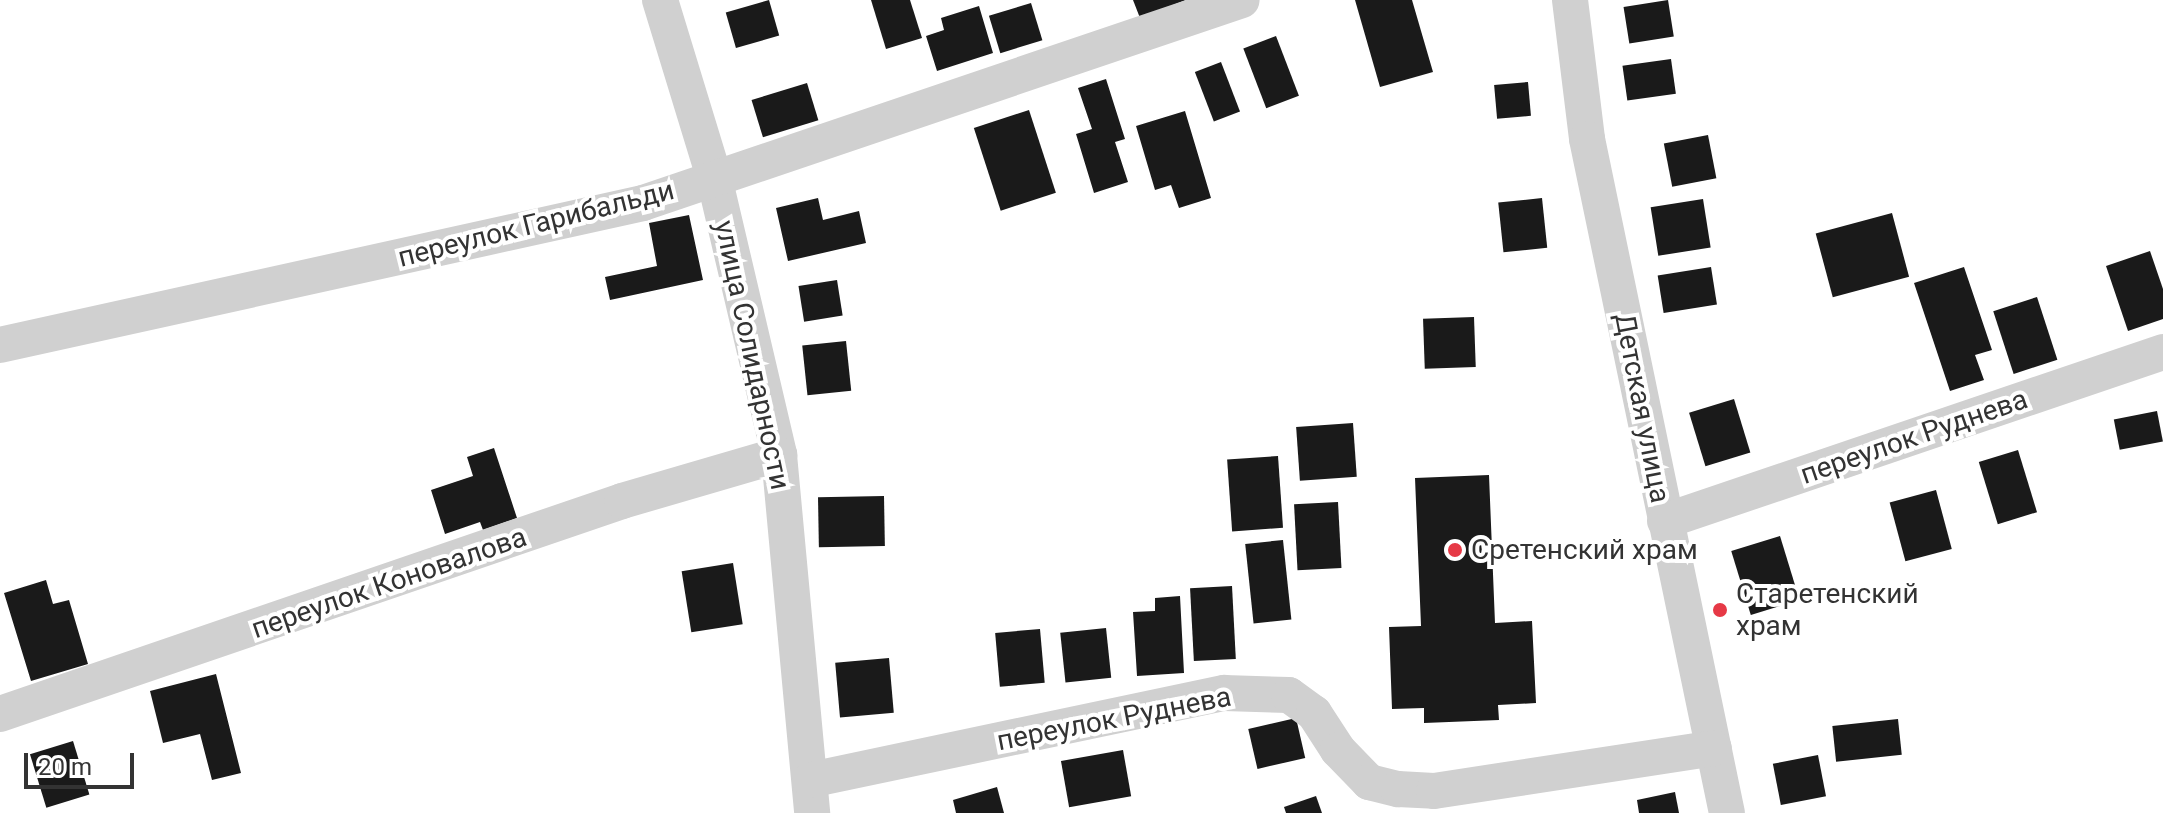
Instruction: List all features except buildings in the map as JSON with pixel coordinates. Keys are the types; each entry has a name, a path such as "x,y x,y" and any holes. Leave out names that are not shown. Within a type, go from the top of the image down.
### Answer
{"street":[{"name":"улица Солидарности","path":"660,0 714,177 779,455 811,796"},
{"name":"переулок Гарибальди","path":"0,345 643,203 1242,0"},
{"name":"Детская улица","path":"1570,0 1587,139 1727,813"},
{"name":"переулок Руднева","path":"1665,521 2163,352"},
{"name":"переулок Коновалова","path":"0,714 622,501 779,455"},
{"name":"переулок Руднева","path":"811,796 1224,693 1289,695 1314,713 1338,750 1369,782 1398,789 1434,791 1714,748"}],"place":[{"name":"Сретенский храм","path":"1455,550"},
{"name":"Старетенский храм","path":"1720,610"}]}
